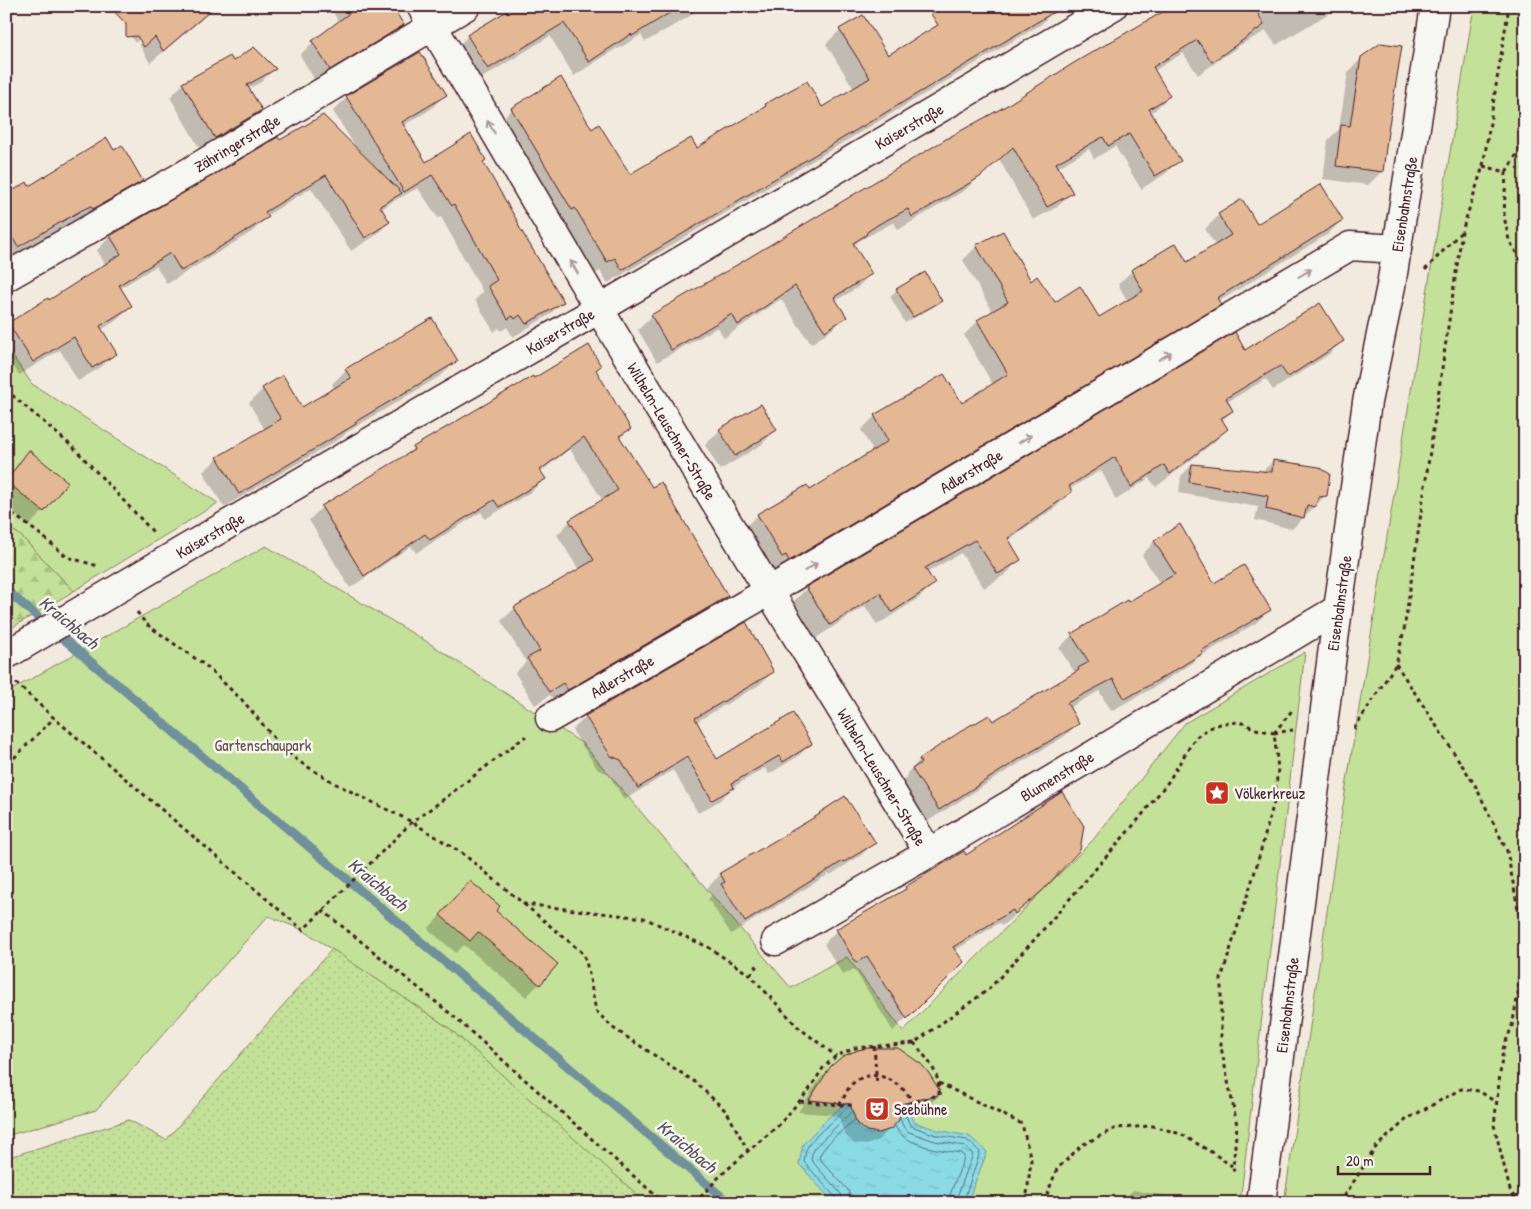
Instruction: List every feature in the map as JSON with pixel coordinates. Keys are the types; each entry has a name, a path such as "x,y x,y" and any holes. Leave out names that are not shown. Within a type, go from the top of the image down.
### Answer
{"street":[{"name":"Zähringerstraße","path":"6,277 186,174 426,16 466,6"},
{"name":"Kaiserstraße","path":"10,668 84,609 599,309 1113,6"},
{"name":"Eisenbahnstraße","path":"1262,1203 1338,609 1367,402 1391,286 1435,6"},
{"name":"Wilhelm-Leuschner-Straße","path":"426,16 599,309 929,853"},
{"name":"Adlerstraße","path":"550,718 769,591 1350,246 1397,249"},
{"name":"Blumenstraße","path":"776,941 929,853 1338,609"}],"path":[{"path":"1350,734 1396,664 1404,630 1462,230 1483,166 1509,6"},
{"path":"1525,141 1506,172 1504,216 1508,240 1525,269"},
{"path":"1483,166 1506,172"},
{"path":"1391,286 1408,288 1462,230"},
{"path":"6,390 74,448 175,555"},
{"path":"6,510 67,557 98,566 120,589 146,624 206,666 244,702 279,744 298,761 336,784 412,822 462,853 584,954 596,1011 613,1028 695,1082 727,1112 748,1151"},
{"path":"1396,664 1475,785 1507,851 1522,930 1518,994 1512,1026 1503,1049 1494,1125 1510,1190 1518,1203"},
{"path":"10,668 54,718 303,930 412,822 550,718"},
{"path":"14,758 54,718"},
{"path":"696,1201 719,1177 778,1126 808,1090 823,1068 836,1056 855,1048 914,1043 989,989 1138,820 1168,782 1195,738 1209,728 1223,723 1240,722 1256,729 1274,733 1278,770 1274,802 1256,868 1221,979 1220,1048 1237,1125 1233,1167 1181,1134 1154,1126 1116,1128 1082,1145 1057,1169 1046,1197 1046,1203"},
{"path":"524,904 644,918 708,947 750,975 798,1027 836,1056"},
{"path":"322,910 452,1016 664,1203"},
{"path":"901,1107 939,1095 939,1083 930,1062 914,1043"},
{"path":"874,1046 877,1086"},
{"path":"839,1105 847,1090 853,1084 868,1076 876,1076 894,1081 913,1102"},
{"path":"939,1083 1022,1124 1031,1160 1026,1203"},
{"path":"1340,1203 1376,1147 1407,1118 1461,1089 1479,1091 1497,1103"},
{"path":"799,1101 854,1105"}],"green space":[{"path":"1474,6 1525,6 1525,1203 1284,1203 1339,830"},
{"path":"6,347 32,384 218,503 74,591 21,536 6,525"},
{"path":"6,525 21,536 74,591 6,631"},
{"name":"Gartenschaupark","path":"266,546 429,643 583,744 791,988 847,957 903,1031 1093,840 1185,723 1305,652 1240,1203 644,1203 449,1028 303,930 268,916 96,1110 6,1136 6,693"},
{"path":"332,949 449,1028 647,1203 6,1203 6,1158 129,1120 166,1140"}],"water":[{"path":"851,1090 905,1096 914,1122 937,1130 969,1136 987,1152 967,1203 834,1203 799,1164 803,1144 841,1107"}],"building":[{"path":"109,6 216,6 163,51 155,37 144,47 137,36 126,37 126,24"},
{"path":"359,6 392,6 404,25 330,70 312,41"},
{"path":"515,6 681,6 632,36 631,34 589,62 564,23 488,69 467,35"},
{"path":"926,6 1064,6 622,270 615,258 607,262 575,208 572,210 511,108 561,77 592,129 599,124 630,174 691,138 697,148 766,106 765,104 807,81 822,107 870,78 839,29 863,15 888,55 938,25"},
{"path":"1173,6 1254,6 1264,25 1212,62 1197,40 1153,67 1170,96 1149,109 1181,161 1155,176 1129,134 1108,146 1103,137 1056,163 1073,193 1047,207 1013,147 980,177 912,217 908,209 879,224 853,243 872,274 834,297 847,317 825,331 795,286 738,325 732,314 671,350 651,315 946,139 1004,107 1077,61"},
{"path":"1381,43 1402,46 1383,172 1336,166 1341,125 1350,126 1361,57"},
{"path":"254,47 276,69 247,85 262,110 215,138 182,83 230,56 233,61"},
{"path":"420,52 447,95 402,122 426,162 471,134 486,160 483,162 564,302 526,324 520,315 515,319 513,316 508,319 488,286 497,280 454,204 452,206 432,175 404,192 346,96"},
{"path":"323,115 402,193 380,206 390,222 365,238 326,175 265,212 269,217 181,271 170,253 119,285 132,306 100,326 117,354 92,368 74,337 33,362 8,323 48,298 49,300 121,254 110,236 278,137 280,140"},
{"path":"107,138 114,150 122,145 143,181 93,209 91,206 82,210 18,247 6,227 6,195 27,182 29,186"},
{"path":"1321,184 1343,220 1217,298 1221,305 789,561 786,555 782,557 757,514 807,485 810,490 888,441 874,415 944,374 962,403 1008,374 977,320 1008,302 976,245 1003,231 1031,281 1037,276 1055,302 1080,286 1099,317 1143,291 1131,270 1176,243 1187,262 1231,235 1218,214 1242,199 1257,224"},
{"path":"925,272 942,301 913,317 896,289"},
{"path":"1320,303 1344,341 1288,377 1280,366 1226,398 1233,411 1221,418 1228,429 1170,474 1164,465 1131,487 1115,457 1069,486 1072,492 1008,538 1021,560 998,574 975,540 925,568 935,584 892,612 880,593 830,625 806,587 1235,332 1245,350"},
{"path":"432,318 458,361 239,494 217,457 281,419 262,388 283,375 302,407 351,378 345,369"},
{"path":"589,345 601,366 596,370 631,429 619,436 652,487 661,482 728,596 568,690 563,683 549,692 527,658 540,651 514,607 594,560 569,520 618,490 584,437 540,470 546,479 499,507 494,500 430,540 425,534 364,576 321,506 414,450 413,447"},
{"path":"761,404 777,430 735,456 719,429"},
{"path":"29,450 68,482 44,512 6,481"},
{"path":"1273,460 1319,467 1330,474 1327,496 1319,497 1315,507 1307,505 1304,518 1266,509 1268,496 1189,482 1192,464 1272,472"},
{"path":"1180,524 1214,583 1244,565 1271,610 1125,699 1113,679 1067,703 1079,724 1024,756 939,810 912,769 921,763 919,759 972,724 989,715 993,721 1079,670 1078,668 1089,662 1071,634 1175,574 1154,541"},
{"path":"746,622 774,672 695,718 717,759 793,713 812,744 783,762 779,756 732,783 734,788 712,800 687,757 638,788 621,760 611,756 585,716"},
{"path":"1062,792 1084,826 1080,850 1042,891 1015,914 1013,910 953,947 964,962 907,1019 867,956 856,963 836,929 906,889 905,887 964,851 966,855"},
{"path":"845,796 876,843 843,861 745,922 721,884 725,882 720,873 820,814"},
{"path":"470,881 500,906 496,911 558,964 540,985 478,932 470,941 440,915"},
{"path":"868,1048 898,1048 921,1064 942,1094 901,1104 899,1120 891,1129 879,1133 867,1131 857,1124 850,1104 809,1100 831,1066 843,1056"}],"waterway":[{"name":"Kraichbach","path":"6,590 729,1203"}],"place":[{"name":"Völkerkreuz","path":"1217,793"},
{"name":"Seebühne","path":"877,1109"}]}
